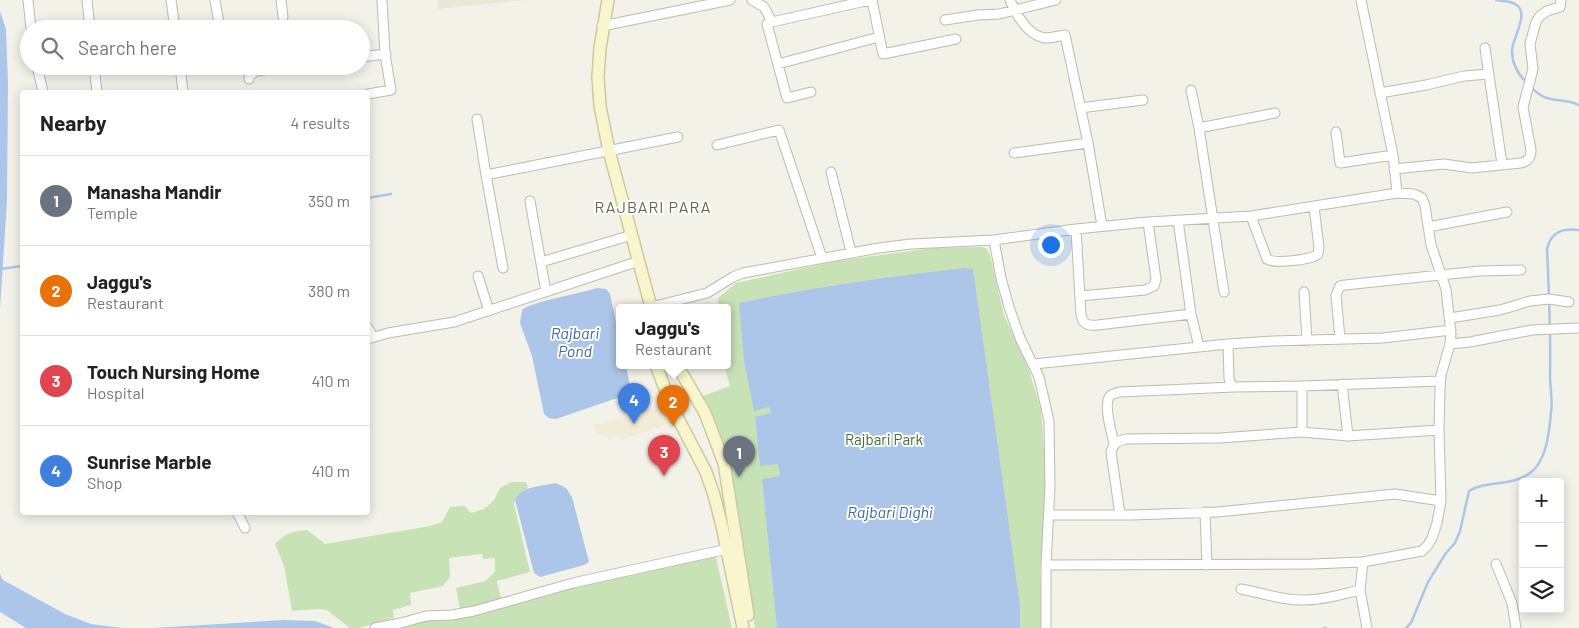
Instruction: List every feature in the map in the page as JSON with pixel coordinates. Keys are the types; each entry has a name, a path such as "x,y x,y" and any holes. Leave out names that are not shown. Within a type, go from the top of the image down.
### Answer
{"street":[{"path":"28,0 31,20"},
{"path":"87,0 89,20"},
{"path":"171,0 174,20"},
{"path":"215,0 218,20"},
{"path":"281,0 284,18"},
{"path":"370,94 390,90 382,0"},
{"path":"608,0 602,26 598,91 609,151 650,304"},
{"path":"602,26 730,0"},
{"path":"752,0 764,8 772,22"},
{"path":"811,92 787,98 767,24 871,0 883,54 956,39"},
{"path":"1010,0 1015,11 1027,27 1036,34 1045,38 1065,35 1088,143 1102,226"},
{"path":"945,20 1015,11 1056,0"},
{"path":"1361,0 1393,155 1397,193"},
{"path":"1394,169 1444,164 1472,168 1527,161 1531,150 1523,111 1524,99 1533,70 1530,44 1536,22 1544,13 1560,7 1561,0"},
{"path":"778,64 879,37"},
{"path":"1485,48 1502,164"},
{"path":"370,56 386,54"},
{"path":"1380,93 1464,76 1489,74"},
{"path":"39,75 43,90"},
{"path":"95,75 97,90"},
{"path":"181,75 184,90"},
{"path":"250,79 251,75"},
{"path":"1192,90 1224,292"},
{"path":"1080,108 1143,100"},
{"path":"1199,128 1274,113"},
{"path":"477,119 503,268"},
{"path":"717,145 779,130 822,258"},
{"path":"1336,132 1340,163 1393,155"},
{"path":"486,175 678,137"},
{"path":"1014,153 1088,143"},
{"path":"831,172 852,252"},
{"path":"663,304 707,293 743,273 852,252 911,244 994,240 1102,226 1250,216 1397,193 1414,194 1422,198 1431,245 1443,276 1450,318 1450,344 1440,381 1441,501 1437,523 1428,546 1422,551 1363,562 1207,565 1046,565"},
{"path":"530,201 546,292"},
{"path":"1250,216 1266,255 1271,261 1313,257 1318,254 1319,247 1314,207"},
{"path":"1428,227 1507,212"},
{"path":"1178,220 1192,314 1199,347"},
{"path":"1080,296 1145,290 1154,286 1156,279 1148,222"},
{"path":"1076,229 1082,320 1088,326 1192,314"},
{"path":"541,262 632,235"},
{"path":"994,240 1009,307 1020,338 1034,364 1042,386 1049,421 1050,486 1046,565 1046,628"},
{"path":"370,338 388,333 443,325 639,261"},
{"path":"1340,339 1336,296 1340,286 1379,280 1443,276 1479,271 1521,270"},
{"path":"478,276 490,311"},
{"path":"645,287 646,304"},
{"path":"1304,292 1307,341"},
{"path":"1450,318 1500,310 1517,304 1552,300 1569,302"},
{"path":"1450,344 1552,328 1579,328"},
{"path":"1034,364 1228,344 1383,338 1450,330"},
{"path":"1228,344 1229,378 1234,387"},
{"path":"658,369 672,407 706,472 727,549 743,628"},
{"path":"679,369 705,413 724,463 751,628"},
{"path":"1120,515 1111,452 1114,444 1107,406 1107,400 1110,395 1119,392 1234,387 1440,381"},
{"path":"1342,384 1348,436"},
{"path":"1302,386 1302,432"},
{"path":"1114,444 1126,439 1220,438 1302,432 1348,436 1439,430"},
{"path":"1049,515 1205,512 1395,494 1441,501"},
{"path":"1205,512 1207,565"},
{"path":"238,515 245,528"},
{"path":"375,628 434,615 452,615 474,611 573,583 727,549"},
{"path":"1363,562 1360,590 1367,628"},
{"path":"1496,564 1512,603 1516,628"},
{"path":"1241,589 1302,600 1317,599 1360,590"}],"shaded area":[{"path":"437,0 526,0 438,9"},
{"path":"655,407 662,407 668,411 673,422 621,440 620,436 609,439 597,433 594,425"}],"green space":[{"name":"Rajbari Dighi","path":"982,247 987,249 1004,315 1028,367 1041,410 1048,495 1040,570 1043,628 755,628 714,423 703,396 730,386 725,369 731,369 731,304 719,304 718,298 736,283 836,261 933,248"},
{"path":"511,482 526,482 528,488 517,495 514,504 530,572 497,581 501,598 460,610 456,588 485,581 495,572 495,558 483,559 482,554 449,558 450,577 443,586 410,593 411,605 393,610 394,618 359,628 350,628 327,610 292,611 284,566 275,544 286,535 307,530 325,544 430,526 442,522 450,507 465,506 471,513 484,509 494,500 500,488"},
{"path":"715,553 732,628 386,628"}],"water":[{"path":"0,11 6,29 8,84 7,202 0,309"},
{"name":"Rajbari Dighi","path":"964,268 973,269 1020,605 1020,628 777,628 762,479 780,476 778,464 760,466 755,417 771,413 769,407 754,411 744,361 739,303 851,283"},
{"name":"Rajbari Pond","path":"597,288 606,289 610,294 616,322 616,369 627,369 630,386 629,392 626,395 556,419 549,418 544,414 532,356 520,323 522,310 545,301"},
{"path":"556,483 566,488 572,497 589,562 540,577 534,573 515,500 518,495 527,489"},
{"path":"0,574 3,580 65,614 91,624 123,628 26,628 0,612"},
{"path":"284,620 315,621 334,628 153,628"}],"waterway":[{"path":"1496,0 1515,4 1521,13 1520,26 1512,55 1516,68 1526,82"},
{"path":"1530,86 1542,96 1579,105"},
{"path":"370,198 391,194"},
{"path":"1406,628 1411,623 1428,582 1446,553 1455,543 1460,531 1469,491 1523,477 1536,468 1544,454 1552,404 1547,249 1551,239 1558,232 1579,230"},
{"path":"0,269 20,266"}],"place":[{"name":"Sunrise Marble","path":"634,424"},
{"name":"Jaggu's","path":"673,426"},
{"name":"Touch Nursing Home","path":"664,476"},
{"name":"Manasha Mandir","path":"739,477"}],"district":[{"name":"RAJBARI PARA","path":"653,207"}],"park label":[{"name":"Rajbari Park","path":"884,440"}]}
